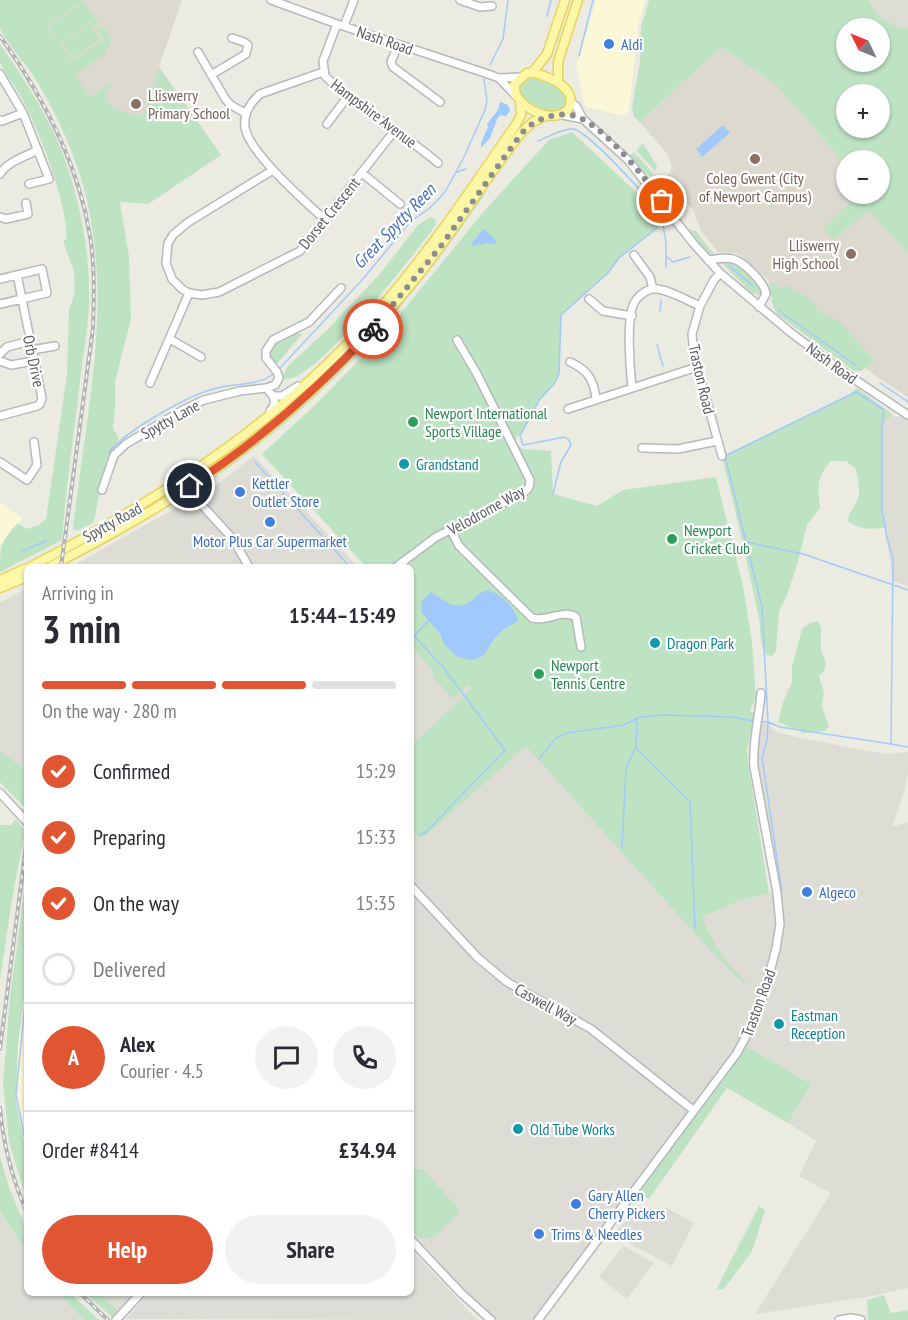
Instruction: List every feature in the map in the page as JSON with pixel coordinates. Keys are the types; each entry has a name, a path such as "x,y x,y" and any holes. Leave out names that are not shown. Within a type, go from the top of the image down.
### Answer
{"main road":[{"path":"532,73 546,54 566,0"},
{"path":"558,82 558,62 578,0"},
{"path":"532,73 558,82 567,89 571,103 562,115 545,116 518,99 515,84 521,76 532,73"},
{"name":"Spytty Road","path":"35,564 160,495 242,437 313,378 360,330 418,262 517,123 521,115 518,99"},
{"name":"Spytty Road","path":"54,564 106,536 202,478 271,426 317,386 355,348 418,275 521,134 533,122 545,116"},
{"name":"Spytty Road","path":"2,586 24,571"},
{"name":"Spytty Road","path":"2,586 24,578"}],"street":[{"name":"Nash Road","path":"271,0 500,78 521,76"},
{"name":"Hampshire Avenue","path":"354,0 324,62 323,72 348,96 438,163"},
{"path":"460,0 480,8 492,6"},
{"path":"211,75 246,54 248,45 232,38"},
{"path":"398,45 391,62 393,67 440,102"},
{"path":"198,52 231,105 245,113"},
{"path":"323,72 260,94 245,113 244,129 250,141 273,170 324,219"},
{"path":"0,74 23,113 49,179 29,184"},
{"path":"500,78 518,99"},
{"path":"327,124 348,96"},
{"name":"Nash Road","path":"571,103 576,106 583,119 628,160 720,273 832,364 908,415"},
{"path":"1,122 23,113"},
{"path":"562,115 583,119"},
{"name":"Dorset Crescent","path":"189,293 202,295 219,292 293,256 309,242 324,219 395,130"},
{"path":"1,171 38,150"},
{"path":"150,383 189,293 172,279 166,263 168,243 173,235 188,223 273,170"},
{"path":"362,173 400,204"},
{"path":"0,217 9,219 28,214 26,203"},
{"path":"634,255 650,277 653,289"},
{"path":"708,260 732,258 763,283 766,294 759,307"},
{"path":"0,279 42,269 47,293 0,304"},
{"name":"Traston Road","path":"720,273 700,306 692,334 697,367 722,456"},
{"name":"Orb Drive","path":"0,416 40,404 42,398 17,275"},
{"path":"242,437 273,408 275,402 274,396 267,388 275,384 279,378 266,358 266,351 270,343 309,322 341,288"},
{"path":"632,388 629,360 632,307 636,300 653,289 664,291 700,306"},
{"path":"589,299 603,311 632,316"},
{"path":"170,339 201,357"},
{"name":"Velodrome Way","path":"400,564 436,537 519,495 528,490 530,486 529,477 477,374 456,340"},
{"path":"0,354 7,347 30,341"},
{"path":"32,350 55,346"},
{"path":"0,362 11,365 34,361"},
{"path":"570,362 581,367 591,377 596,399"},
{"path":"568,409 697,367"},
{"path":"274,396 285,394 313,378"},
{"name":"Spytty Lane","path":"102,490 114,455 126,444 204,400 240,391 267,388"},
{"path":"0,462 27,480 37,465 34,441"},
{"path":"642,448 678,449 717,441"},
{"path":"199,502 197,495 202,478"},
{"path":"178,494 194,498 199,502 233,538 247,564"},
{"path":"451,530 459,546 532,618 538,620 568,614 576,618 581,647"},
{"name":"Traston Road","path":"538,1320 737,1053 762,1001 779,936 780,920 754,767 753,747 761,693"},
{"path":"0,793 24,819"},
{"name":"Caswell Way","path":"414,889 478,958 507,982 597,1033 693,1110"},
{"path":"414,1243 461,1293 491,1320"},
{"path":"116,1320 138,1296"},
{"path":"839,1320 851,1318 861,1320"}],"shaded area":[{"name":"Lliswerry Primary School","path":"23,0 182,0 159,67 221,155 148,204"},
{"path":"596,0 645,0 638,26 629,111 622,116 585,106 576,66"},
{"path":"862,0 908,0 908,30 890,23 890,18 876,18"},
{"path":"721,47 777,86 836,154 836,204 890,204 890,150 884,150 908,105 908,397 873,374 771,294 768,280 737,253 718,252 701,231 693,210 663,182 671,171 671,164 667,154 640,122"},
{"path":"892,414 894,417 899,416 908,420 908,586 893,581 882,509 882,425"},
{"path":"254,456 355,564 76,564 181,505 196,507 205,499 207,492"},
{"path":"0,502 22,518 16,529 0,545"},
{"path":"24,590 24,768 0,751 0,603"},
{"path":"414,627 494,713 702,917 739,901 777,893 780,915 764,995 773,975 783,927 780,891 759,769 757,746 763,721 778,733 886,754 908,752 908,772 904,791 892,827 908,822 908,1288 866,1297 755,1314 831,1193 799,1176 816,1141 788,1123 811,1084 742,1045 538,1320 491,1320 414,1243"},
{"path":"24,998 24,1142 16,1102 16,1065"},
{"path":"643,1206 660,1215 665,1207 694,1223 672,1266 612,1234"},
{"path":"0,1211 24,1248 24,1296 61,1296 84,1320 0,1320"},
{"path":"623,1246 654,1263 627,1299 599,1277"},
{"path":"414,1252 477,1320 126,1319 146,1296 414,1296"},
{"path":"100,1296 132,1296 117,1311"}],"green space":[{"path":"0,0 82,0 99,24 94,26 90,22 60,43 49,26 79,6 78,3 47,26 72,61 104,40 97,29 102,26 109,35 110,45 106,53 75,75 90,97 110,83 112,87 104,92 113,109 143,117 159,67 221,155 148,204 120,202 129,257 131,319 115,382 113,428 119,438 103,473 94,522 77,531 73,529 95,353 97,310 96,266 91,222 81,178 59,123 31,72 0,27"},
{"path":"649,0 869,0 875,11 884,18 836,18 836,72 890,72 890,22 908,29 908,253 869,210 833,240 823,228 849,204 890,204 890,150 836,150 836,154 777,86 721,47 640,122 634,117 632,107 640,62 641,27"},
{"path":"90,24 100,39 73,58 62,43"},
{"path":"0,44 34,96 52,129 69,170 85,238 89,305 62,540 0,572 2,545 18,523 26,529 39,525 46,519 67,374 69,310 75,292 74,271 63,241 67,239 66,223 58,188 22,97 0,62"},
{"path":"536,78 556,86 565,95 565,105 561,110 547,111 524,97 519,91 524,81"},
{"name":"Newport International Sports Village","path":"572,132 666,220 619,258 608,273 561,315 559,374 554,384 540,399 520,436 516,436 517,444 523,449 551,451 553,494 597,506 623,490 716,477 743,586 752,642 756,698 750,710 755,715 747,750 769,893 739,901 702,917 715,944 746,982 745,985 710,950 526,746 426,835 420,838 414,833 414,743 472,688 468,685 453,699 432,675 434,672 414,649 414,564 363,564 262,454 313,407 379,340 485,210 549,140"},
{"path":"643,143 657,166 655,171 636,150"},
{"path":"634,152 653,175 650,176 643,172 629,156"},
{"path":"660,184 682,209 671,208 659,191"},
{"path":"484,193 428,273 364,348 290,419 204,486 242,453 266,437 317,389"},
{"path":"431,217 436,220 435,226 340,340 299,375 285,379 283,376 288,366 327,330 379,275 418,225"},
{"path":"686,229 696,231 714,254 707,254"},
{"path":"729,261 737,264 762,286 764,290 762,297 752,294 722,263"},
{"path":"778,281 807,297 823,315 828,314 833,320 836,318 875,361 861,371 854,371 777,314 772,303 770,283 783,289 785,286"},
{"path":"296,333 302,334 275,366 270,354 274,343"},
{"path":"857,388 892,414 882,425 882,509 886,527 866,528 848,521 859,494 856,469 846,461 831,461 820,477 820,508 807,525 797,565 779,611 776,651 772,656 767,655 761,643 755,599 722,456 847,397"},
{"path":"818,621 821,627 821,650 826,662 825,670 819,676 824,693 823,710 829,726 825,731 803,733 778,722 782,705 792,682 792,667 802,629"},
{"path":"0,751 24,768 24,807 0,782"},
{"path":"16,819 24,830 24,836 0,980 0,825 11,825"},
{"path":"24,894 24,997 18,1046 16,1102 24,1142 24,1191 9,1142 3,1084 10,996"},
{"path":"742,1044 811,1084 788,1123 727,1088 649,1199 634,1192"},
{"path":"0,1157 24,1224 24,1248 0,1211"},
{"path":"414,1169 423,1169 458,1208 459,1213 433,1238 420,1238 414,1233"},
{"path":"759,1206 765,1210 752,1251 724,1289 716,1290"},
{"path":"884,1295 891,1313 908,1310 908,1320 868,1320 867,1300"},
{"path":"61,1296 73,1296 99,1320 84,1320"},
{"path":"88,1296 102,1296 118,1311 112,1317"}],"water":[{"path":"500,102 508,105 510,111 506,116 498,117 490,138 481,148 487,124 498,110"},
{"path":"723,125 730,133 702,157 696,149"},
{"path":"483,229 495,239 496,244 472,246 473,242"},
{"path":"487,590 507,602 518,621 504,629 494,639 483,656 472,660 457,657 444,644 440,633 421,612 421,602 431,592 445,602 460,606"}],"waterway":[{"name":"Great Spytty Reen","path":"490,65 503,39 508,0"},
{"path":"547,16 551,0"},
{"path":"579,56 593,0"},
{"name":"Great Spytty Reen","path":"280,368 363,279 410,222 431,207 445,192 485,110 487,101 484,79"},
{"path":"538,141 565,130 573,129 581,132 617,165 658,210 662,218 657,228 619,258 608,273 561,315 559,374 554,384 540,399 520,436 523,445 565,437 569,440 571,445 561,462 553,494"},
{"path":"457,172 466,169"},
{"path":"662,219 666,243 666,268"},
{"path":"667,257 673,262 690,257"},
{"path":"729,266 753,286"},
{"path":"660,312 661,300"},
{"path":"778,310 857,366"},
{"path":"657,345 663,366"},
{"name":"Great Spytty Reen","path":"109,452 144,424 191,397 224,386 252,383 272,375"},
{"path":"880,383 908,402"},
{"path":"891,744 780,727 768,722 762,607 725,456 856,392 884,410 882,509 893,558 891,744 908,747"},
{"path":"255,462 347,564"},
{"path":"22,551 46,541"},
{"path":"747,542 803,554 908,590"},
{"path":"420,835 426,832 505,750 443,667 414,636 429,620"},
{"path":"539,759 556,738 567,733 624,725 640,717 664,715 731,717 754,721"},
{"path":"637,719 636,748 690,802 695,929"},
{"path":"761,722 768,722 767,740 762,758 782,892"},
{"path":"622,848 626,768 635,749"},
{"path":"24,1013 16,1095 24,1134"}],"railway":[{"path":"0,36 31,82 68,156 77,182 92,247 93,328 61,564"},
{"path":"0,1049 24,861"},
{"path":"0,1108 9,1162 24,1206"},
{"path":"83,1296 108,1320"}],"way so far":[{"path":"373,329 441,246 512,144 527,127 545,116 562,115 583,119 628,160 662,201"}],"place":[{"name":"Aldi","path":"609,44"},
{"name":"Lliswerry Primary School","path":"136,104"},
{"name":"Coleg Gwent (City of Newport Campus)","path":"755,159"},
{"name":"Lliswerry High School","path":"851,254"},
{"name":"Newport International Sports Village","path":"413,422"},
{"name":"Grandstand","path":"404,464"},
{"name":"Kettler Outlet Store","path":"240,492"},
{"name":"Motor Plus Car Supermarket","path":"270,522"},
{"name":"Newport Cricket Club","path":"672,539"},
{"name":"Dragon Park","path":"655,643"},
{"name":"Newport Tennis Centre","path":"539,674"},
{"name":"Algeco","path":"807,892"},
{"name":"Eastman Reception","path":"779,1024"},
{"name":"Old Tube Works","path":"518,1129"},
{"name":"Gary Allen Cherry Pickers","path":"576,1204"},
{"name":"Trims & Needles","path":"539,1234"}],"route":[{"path":"190,486 271,426 317,386 373,329"}]}
